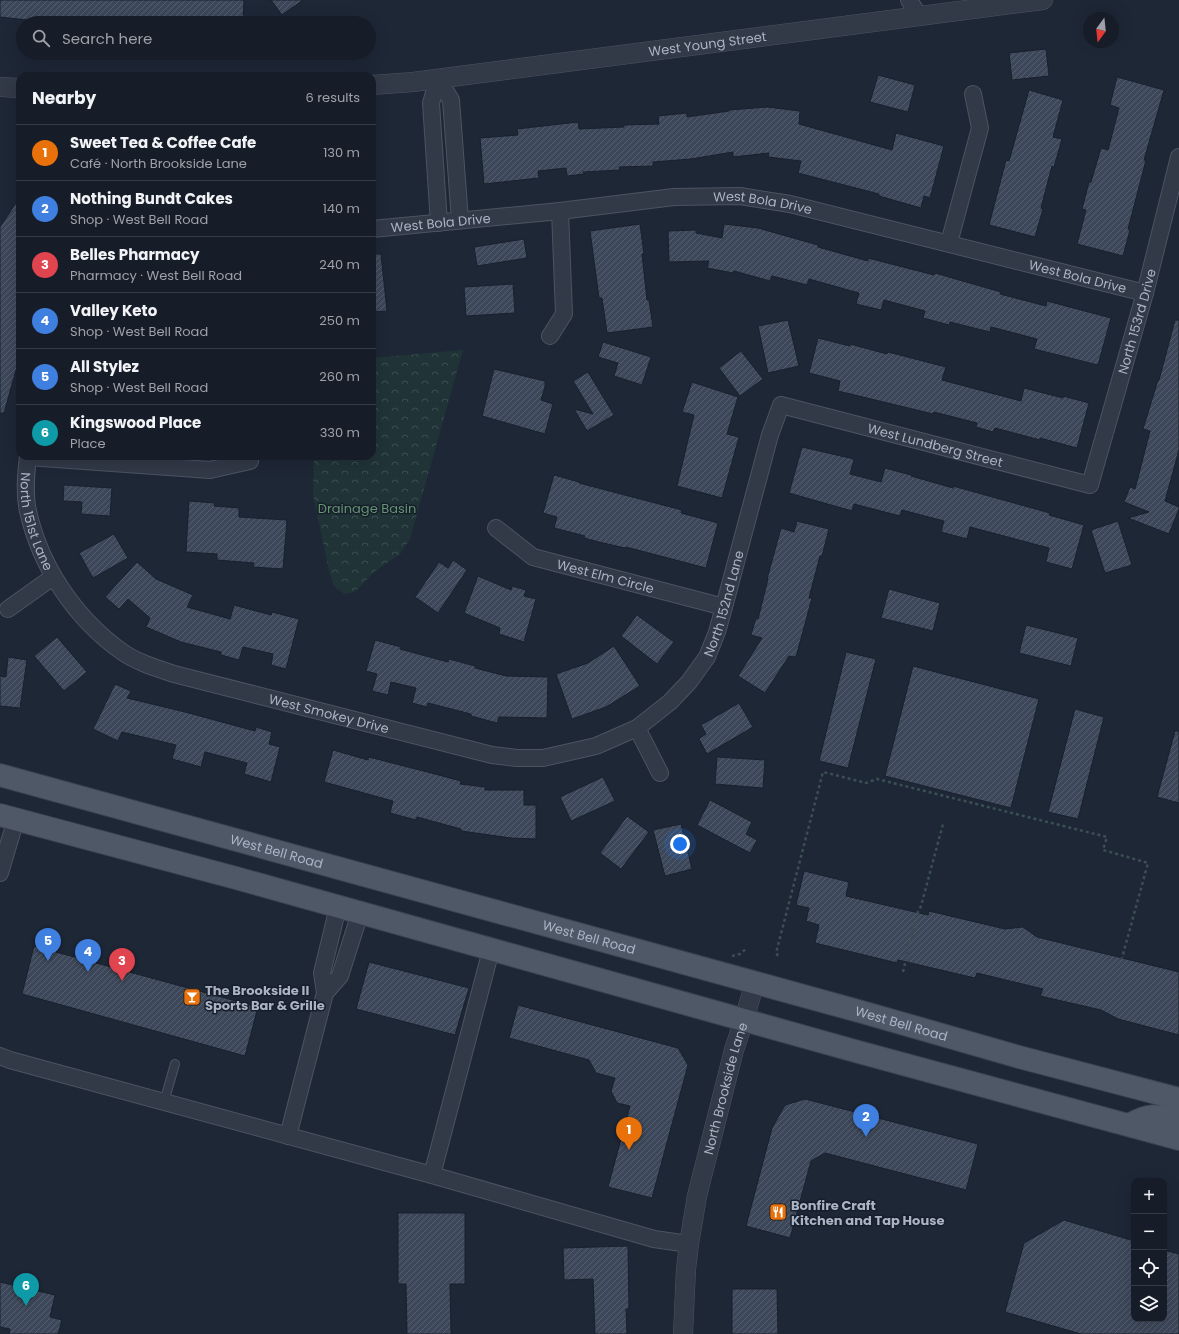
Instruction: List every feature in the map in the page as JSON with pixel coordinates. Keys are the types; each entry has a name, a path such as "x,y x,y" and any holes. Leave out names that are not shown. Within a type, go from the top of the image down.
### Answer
{"main road":[{"name":"West Bell Road","path":"0,775 1179,1100"},
{"path":"8,817 360,913 854,1051 1179,1139"},
{"path":"1128,1125 1142,1117 1152,1116 1179,1121"}],"street":[{"path":"909,0 921,8"},
{"name":"West Young Street","path":"376,85 438,79 921,8 1043,0"},
{"path":"438,79 451,100 460,220"},
{"path":"438,79 431,103 439,223"},
{"path":"0,87 16,88"},
{"path":"949,243 980,128 973,94"},
{"name":"North 153rd Drive","path":"1090,485 1145,292 1179,156"},
{"name":"West Bola Drive","path":"376,229 560,211 674,197 740,196 790,204 1145,292"},
{"path":"550,336 564,314 560,211"},
{"name":"West Lundberg Street","path":"781,405 1090,485"},
{"name":"North 152nd Lane","path":"637,728 670,702 689,682 707,657 717,632 770,435 781,405"},
{"name":"North 151st Lane","path":"8,609 53,577 36,539 27,510 26,484 28,460"},
{"path":"80,460 210,470 250,461"},
{"name":"West Elm Circle","path":"496,528 533,557 724,607"},
{"name":"West Smokey Drive","path":"53,577 81,615 121,652 174,674 492,755 517,758 536,758 558,755 596,746 637,728"},
{"path":"637,728 660,773"},
{"path":"0,872 8,817"},
{"path":"288,1136 325,993 322,973 338,907"},
{"path":"325,993 340,976 360,913"},
{"path":"432,1175 491,950"},
{"name":"North Brookside Lane","path":"683,1334 684,1296 689,1244 697,1196 734,1050 755,982"},
{"path":"0,1056 10,1060 432,1175 654,1239 689,1244"}],"lane":[{"path":"164,1102 175,1064"}],"path":[{"path":"778,956 776,953 823,772 866,783 877,779 1107,837 1103,850 1148,863 1122,958"},
{"path":"903,972 916,916 921,906 944,824"}],"green space":[{"name":"Drainage Basin","path":"463,350 410,539 400,554 374,572 355,592 344,594 334,586 330,575 313,495 314,460 376,460 376,358"}],"building":[{"path":"0,0 244,0 243,16 16,16 16,19 0,17"},
{"path":"271,0 303,0 282,15"},
{"path":"1046,49 1049,76 1012,80 1009,53"},
{"path":"878,75 915,85 908,112 870,102"},
{"path":"1117,77 1164,90 1144,160 1146,160 1128,229 1130,230 1123,256 1077,244 1086,210 1082,209 1089,182 1091,182 1101,148 1108,150 1119,108 1110,105"},
{"path":"1029,90 1063,100 1053,137 1062,139 1054,167 1052,166 1041,208 1043,209 1035,237 989,225 1006,160 1009,161"},
{"path":"767,107 800,111 799,124 892,150 896,133 944,146 930,198 924,196 921,208 879,196 879,194 798,173 801,161 768,157 769,153 733,157 733,152 691,159 653,162 653,166 619,167 620,170 583,172 584,174 567,176 566,168 538,171 539,178 484,184 480,138 518,135 517,129 578,122 579,129 624,127 624,125 659,124 658,116 687,113 687,117 729,110"},
{"path":"16,203 16,370 4,413 0,413 0,227"},
{"path":"640,224 644,254 642,254 647,300 649,300 653,327 607,333 602,298 599,298 590,231"},
{"path":"724,224 758,228 868,261 868,258 934,275 935,273 1001,292 1000,294 1046,306 1047,301 1111,318 1098,365 1034,349 1037,339 991,327 990,332 950,322 949,325 923,318 925,311 884,300 881,310 856,304 859,293 809,279 807,285 772,276 770,281 734,271 733,273 707,268 709,261 669,262 668,231 696,230 696,233 722,238"},
{"path":"524,239 527,258 477,266 474,247"},
{"path":"376,254 381,254 387,311 376,312"},
{"path":"513,284 515,313 466,316 464,287"},
{"path":"788,320 799,366 768,373 758,326"},
{"path":"1175,320 1179,320 1179,450 1165,501 1179,507 1179,509 1169,534 1128,518 1149,512 1124,502 1130,487 1135,489 1150,431 1143,429 1159,380"},
{"path":"818,338 850,346 850,344 887,354 888,352 946,367 942,380 1021,401 1024,388 1089,403 1077,448 995,428 993,432 976,427 977,423 838,391 840,381 809,373"},
{"path":"603,342 651,357 642,385 614,376 618,363 598,357"},
{"path":"741,351 763,379 740,396 719,368"},
{"path":"494,369 545,381 545,387 541,400 553,404 545,434 482,416"},
{"path":"588,372 614,415 587,431 574,409 593,414 573,381"},
{"path":"692,382 738,397 727,434 739,437 722,498 677,486 694,415 682,412"},
{"path":"802,447 854,459 850,474 881,482 885,468 953,488 953,486 1050,513 1049,515 1084,525 1072,569 1046,562 1049,548 970,527 967,539 941,532 944,521 902,510 900,516 854,504 852,511 789,493"},
{"path":"554,475 682,510 681,513 718,523 706,568 626,547 599,542 584,538 585,536 554,528 557,517 543,513"},
{"path":"64,485 112,488 110,516 81,514 82,502 63,501"},
{"path":"189,501 215,503 214,506 239,508 239,517 287,520 283,569 253,567 254,563 217,560 217,554 186,552"},
{"path":"797,521 829,529 809,598 812,598 796,657 789,656 765,693 738,676 762,638 751,635 756,618 758,619 781,528 794,532"},
{"path":"1118,521 1132,565 1105,573 1091,530"},
{"path":"114,534 128,558 93,578 79,553"},
{"path":"453,560 467,570 438,613 415,597 439,562 448,568"},
{"path":"137,562 156,579 193,595 187,607 230,619 234,605 271,615 272,612 299,619 286,669 271,665 273,654 243,647 239,660 221,655 221,652 181,642 146,627 150,618 128,599 119,609 105,597"},
{"path":"478,576 511,590 512,586 526,590 524,596 536,599 524,642 499,634 500,628 464,613"},
{"path":"889,589 940,603 933,631 881,618"},
{"path":"637,615 674,642 657,664 621,636"},
{"path":"1026,625 1078,638 1071,666 1019,653"},
{"path":"57,637 87,672 64,691 34,656"},
{"path":"375,640 401,647 400,649 448,662 449,659 506,676 548,677 547,718 499,717 497,723 471,716 471,714 428,703 427,707 412,703 416,688 391,682 388,695 372,691 377,674 366,671"},
{"path":"614,646 640,686 606,707 572,719 556,674 588,663"},
{"path":"846,652 876,659 848,768 819,761"},
{"path":"8,657 27,660 20,708 0,706 0,676 6,677"},
{"path":"913,666 1039,699 1011,808 885,776"},
{"path":"115,684 131,691 127,698 255,731 256,727 272,732 269,744 280,747 271,782 244,774 247,763 205,752 201,767 172,759 176,745 122,732 118,741 93,729"},
{"path":"739,703 753,727 707,754 699,739 706,734 701,725"},
{"path":"1075,709 1104,717 1078,819 1048,812"},
{"path":"1175,731 1179,731 1179,803 1157,797"},
{"path":"333,750 368,760 369,757 435,774 461,781 460,784 485,787 485,790 524,790 524,805 536,805 536,839 511,838 461,831 461,829 417,817 416,820 390,813 393,801 324,782"},
{"path":"717,757 765,760 763,788 715,784"},
{"path":"603,777 615,801 571,821 560,797"},
{"path":"710,800 752,822 746,834 757,840 750,853 697,825"},
{"path":"627,816 649,832 621,869 600,853"},
{"path":"681,824 692,869 665,876 653,830"},
{"path":"804,871 849,882 846,896 928,915 929,911 1005,929 1023,927 1037,937 1179,972 1179,1035 1118,1019 1101,1010 1040,996 1043,989 977,973 975,978 898,960 897,963 815,943 819,925 806,921 809,908 796,905"},
{"path":"34,946 258,1007 245,1056 22,994"},
{"path":"369,962 469,988 455,1035 356,1009"},
{"path":"518,1005 678,1048 688,1065 652,1198 608,1187 630,1106 617,1103 611,1091 615,1078 596,1073 589,1060 509,1038"},
{"path":"805,1099 978,1144 966,1190 825,1153 811,1161 790,1238 746,1226 772,1128 785,1105"},
{"path":"398,1213 465,1213 465,1284 450,1284 451,1334 407,1334 406,1284 398,1284"},
{"path":"1064,1220 1131,1240 1131,1322 1167,1322 1167,1251 1179,1254 1179,1334 1081,1334 1005,1312 1024,1243"},
{"path":"628,1246 629,1309 626,1309 627,1334 595,1334 593,1279 564,1280 563,1248"},
{"path":"0,1282 55,1295 50,1317 62,1320 58,1334 9,1334 10,1329 0,1327"},
{"path":"732,1289 777,1289 778,1334 732,1334"}],"place":[{"name":"All Stylez","path":"48,961"},
{"name":"Valley Keto","path":"88,972"},
{"name":"Belles Pharmacy","path":"122,981"},
{"name":"The Brookside II Sports Bar & Grille","path":"192,997"},
{"name":"Nothing Bundt Cakes","path":"866,1137"},
{"name":"Sweet Tea & Coffee Cafe","path":"629,1150"},
{"name":"Bonfire Craft Kitchen and Tap House","path":"778,1212"},
{"name":"Kingswood Place","path":"26,1306"}]}
